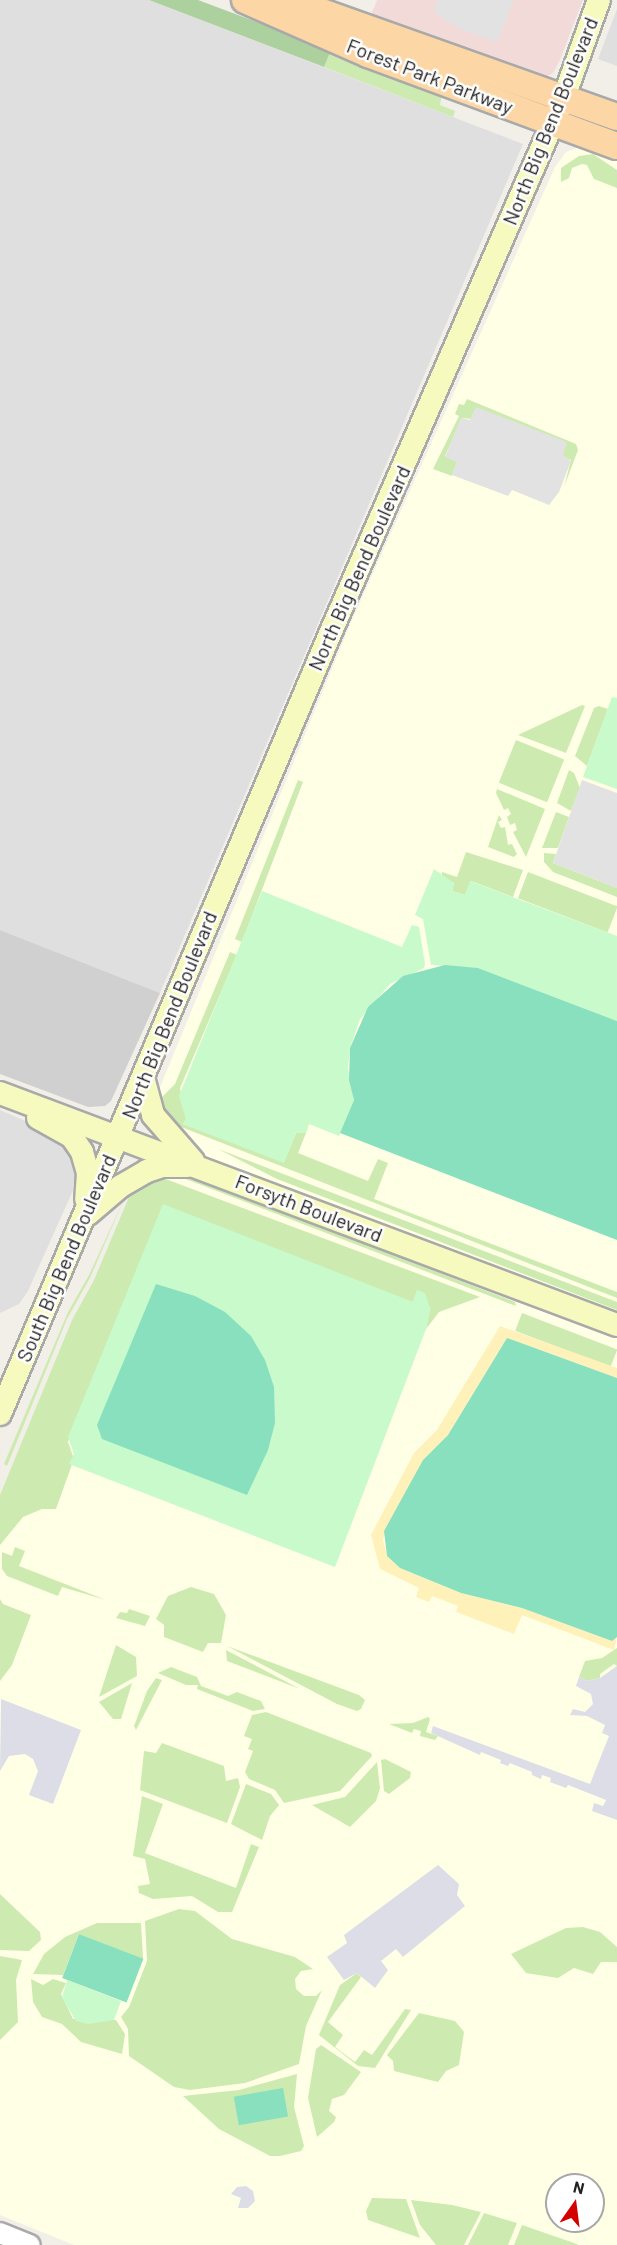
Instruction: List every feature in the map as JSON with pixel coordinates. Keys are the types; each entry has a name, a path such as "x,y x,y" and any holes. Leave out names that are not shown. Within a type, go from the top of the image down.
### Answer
{"main road":[{"name":"Forest Park Parkway","path":"245,0 368,54 617,146"},
{"name":"Forest Park Parkway","path":"288,0 617,117"},
{"name":"North Big Bend Boulevard","path":"119,1136 333,627 564,97 599,0"},
{"path":"143,1077 153,1115 201,1167"},
{"path":"0,1095 63,1132 82,1152 88,1173 84,1218"},
{"name":"Forsyth Boulevard","path":"0,1095 119,1136 617,1325"},
{"name":"South Big Bend Boulevard","path":"0,1414 119,1136"},
{"path":"84,1218 121,1186 147,1171 162,1166 201,1167"}],"street":[{"path":"0,2233 30,2245"}],"shaded area":[{"path":"0,0 149,0 523,144 160,993 0,930"},
{"path":"377,0 583,0 559,62 553,73 543,78 371,15"},
{"path":"438,0 514,0 497,42 458,28 434,12"},
{"path":"617,9 617,66 598,59"},
{"path":"580,147 617,156 617,2245 74,2245 0,2215 0,1497 129,1202 144,1162 156,1097 352,620 555,167 566,152"},
{"path":"476,407 567,442 563,455 571,461 559,492 549,505 512,490 508,496 452,475 457,462 445,457 461,418 470,420"},
{"path":"582,780 617,793 617,888 553,863"},
{"path":"0,930 160,993 111,1101 105,1106 88,1107 0,1074"},
{"path":"0,1110 71,1141 79,1177 28,1291 19,1304 0,1313"},
{"path":"617,1666 617,1820 592,1811 594,1803 603,1806 606,1800 568,1785 566,1788 550,1782 551,1778 542,1775 541,1779 532,1775 532,1772 510,1763 508,1766 500,1763 501,1760 481,1752 480,1755 431,1733 433,1726 590,1784 609,1736 602,1733 605,1725 587,1716 570,1715 573,1709 585,1712 593,1704 591,1694 576,1686 579,1677 587,1681 600,1678"},
{"path":"1,1699 81,1730 53,1804 29,1795 38,1771 33,1759 25,1754 9,1756 0,1771"},
{"path":"438,1865 459,1884 457,1895 465,1906 403,1957 396,1949 381,1961 388,1970 375,1988 357,1973 344,1980 327,1957 347,1943 344,1935"},
{"path":"246,2186 253,2191 255,2201 248,2208 238,2208 241,2198 231,2194 237,2187"}],"green space":[{"path":"149,0 198,0 331,50 324,67"},
{"path":"331,50 442,95 440,105 455,111 453,117 324,67"},
{"path":"593,154 617,170 617,188 594,179 587,165 582,164 572,168 569,178 561,182 561,168 579,156"},
{"path":"467,399 576,444 578,450 564,487 571,460 471,419 462,418 445,456 457,462 452,476 433,469 459,416 455,414 459,404 464,405"},
{"path":"612,697 617,698 617,789 583,777"},
{"path":"582,705 585,706 566,753 518,735"},
{"path":"599,706 608,709 587,766 575,756 594,708"},
{"path":"516,740 564,759 547,802 499,783"},
{"path":"569,770 574,773 580,788 571,811 557,803"},
{"path":"298,780 303,782 242,942 235,939"},
{"path":"497,789 545,809 526,857 513,832 517,830 515,823 510,825 507,817 511,814 508,808 504,810 496,793"},
{"path":"556,812 569,817 558,848 542,848"},
{"path":"499,815 502,820 498,822 501,828 505,827 508,845 512,844 517,854 514,857 488,847"},
{"path":"466,852 523,870 513,897 471,881 465,895 452,891 454,883 442,878 442,872 457,877"},
{"path":"544,853 556,854 553,863 617,888 617,897 553,872 544,862"},
{"path":"434,869 454,883 452,891 465,895 470,881 617,936 617,1021 478,968 431,965 423,919 415,915"},
{"path":"528,872 617,906 608,933 518,898"},
{"path":"262,891 402,947 412,925 419,927 425,964 424,968 390,984 360,1019 350,1048 348,1068 354,1100 339,1136 309,1124 306,1133 296,1133 284,1163 183,1124 186,1119 179,1096"},
{"path":"230,952 237,955 180,1088 186,1119 183,1124 284,1162 296,1133 306,1133 298,1153 368,1181 378,1159 388,1163 374,1199 617,1292 617,1298 171,1123 161,1106 162,1097 175,1084"},
{"path":"445,965 478,968 617,1021 617,1240 340,1133 354,1100 349,1080 350,1048 368,1007 403,976"},
{"path":"218,1149 617,1302 617,1310 277,1179"},
{"path":"170,1173 192,1177 515,1302 516,1306"},
{"path":"163,1178 480,1297 439,1312 426,1329 430,1308 417,1291 413,1302 73,1427 68,1442 74,1459 56,1509 42,1509 23,1517 0,1545 0,1495 72,1320 94,1280 129,1197 137,1189"},
{"path":"125,1197 90,1278 67,1319 7,1466 4,1464 68,1312 89,1275"},
{"path":"163,1204 413,1302 417,1290 425,1293 430,1308 426,1329 335,1567 69,1464 74,1454 68,1437"},
{"path":"156,1284 195,1296 225,1312 251,1336 265,1360 274,1387 275,1423 268,1450 247,1495 102,1439 97,1425"},
{"path":"522,1313 617,1349 610,1367 515,1331"},
{"path":"507,1338 617,1378 617,1637 612,1641 522,1608 461,1593 400,1568 387,1556 384,1531 423,1460 448,1435"},
{"path":"15,1547 25,1551 19,1566 106,1600 62,1587 58,1596 7,1576 2,1569 2,1552 12,1556"},
{"path":"191,1587 214,1594 226,1615 221,1643 208,1643 203,1652 164,1637 164,1625 156,1619 168,1596"},
{"path":"0,1599 3,1604 31,1615 12,1665 0,1681"},
{"path":"129,1609 150,1616 145,1626 116,1618 120,1612 127,1613"},
{"path":"116,1645 136,1657 137,1676 99,1697"},
{"path":"227,1646 359,1695 365,1700 361,1709 357,1711 337,1704"},
{"path":"617,1648 617,1666 614,1664 600,1674 600,1678 587,1681 579,1677 585,1661 602,1658"},
{"path":"226,1650 300,1689 227,1661"},
{"path":"171,1667 197,1677 201,1686 228,1696 237,1692 261,1701 265,1709 253,1711 197,1689 198,1685 186,1685 158,1673"},
{"path":"156,1678 162,1680 136,1730 134,1726 147,1691"},
{"path":"132,1683 121,1719 113,1719 99,1702"},
{"path":"266,1712 371,1753 372,1756 340,1791 284,1803 275,1790 249,1779 245,1772 253,1751 248,1749 252,1739 244,1736 252,1715"},
{"path":"428,1717 430,1719 426,1732 438,1736 435,1740 420,1736 421,1731 414,1729 412,1733 389,1724 413,1723"},
{"path":"162,1743 224,1766 226,1781 238,1778 240,1787 227,1823 140,1790 144,1751 156,1753"},
{"path":"385,1759 411,1772 410,1778 389,1794 384,1791 381,1760"},
{"path":"377,1762 380,1788 376,1801 350,1827 312,1805 345,1797"},
{"path":"246,1784 271,1794 279,1805 270,1816 262,1840 231,1824"},
{"path":"142,1796 163,1804 145,1853 236,1888 251,1844 259,1847 232,1912 218,1912 192,1896 153,1899 139,1893 138,1886 150,1884 145,1859 133,1856"},
{"path":"0,1894 40,1932 41,1940 29,1951 0,1950"},
{"path":"179,1909 195,1911 232,1939 295,1957 313,1969 301,1971 295,1979 296,1989 304,1996 316,1996 322,1990 306,2026 299,2064 245,2083 190,2090 174,2087 129,2056 128,2029 121,2017 129,2007 147,1961 145,1921"},
{"path":"97,1923 141,1923 143,1959 79,1934 63,1975 33,1974 44,1954 65,1937"},
{"path":"583,1927 600,1932 617,1947 617,1962 601,1962 593,1974 574,1968 558,1978 526,1973 511,1954 566,1928"},
{"path":"79,1934 143,1959 127,2003 62,1978"},
{"path":"0,1956 22,1960 16,1980 18,2022 0,2040"},
{"path":"357,1973 361,1977 328,2022 343,2035 335,2047 355,2062 364,2050 372,2055 405,2009 411,2010 375,2068 358,2066 319,2035 340,1985"},
{"path":"31,1979 43,1985 53,1979 66,1983 61,1994 73,2019 116,2020 125,2034 122,2054 81,2042 62,2024 42,2017 33,2002"},
{"path":"67,1980 121,2001 114,2020 88,2024 76,2021 62,1998"},
{"path":"419,2013 455,2021 464,2032 459,2065 446,2071 438,2082 394,2071 393,2061 387,2055"},
{"path":"321,2045 361,2072 344,2095 332,2099 329,2111 336,2117 334,2122 317,2137 308,2098 316,2049"},
{"path":"297,2074 294,2107 304,2146 301,2151 280,2156 270,2156 219,2129 183,2096 239,2090"},
{"path":"283,2088 288,2117 239,2125 234,2097"},
{"path":"372,2198 406,2199 420,2238 368,2220 366,2211"},
{"path":"411,2200 452,2205 481,2212 464,2245 436,2245 420,2225"},
{"path":"484,2213 517,2223 508,2245 468,2245"},
{"path":"522,2225 578,2245 514,2245"}],"sand":[{"path":"500,1326 617,1368 617,1378 507,1338 448,1435 423,1460 383,1539 387,1556 400,1568 461,1593 522,1608 612,1641 617,1637 614,1650 522,1615 514,1634 456,1612 458,1606 432,1596 429,1602 416,1597 419,1588 380,1569 371,1535 414,1453 437,1430"}]}
